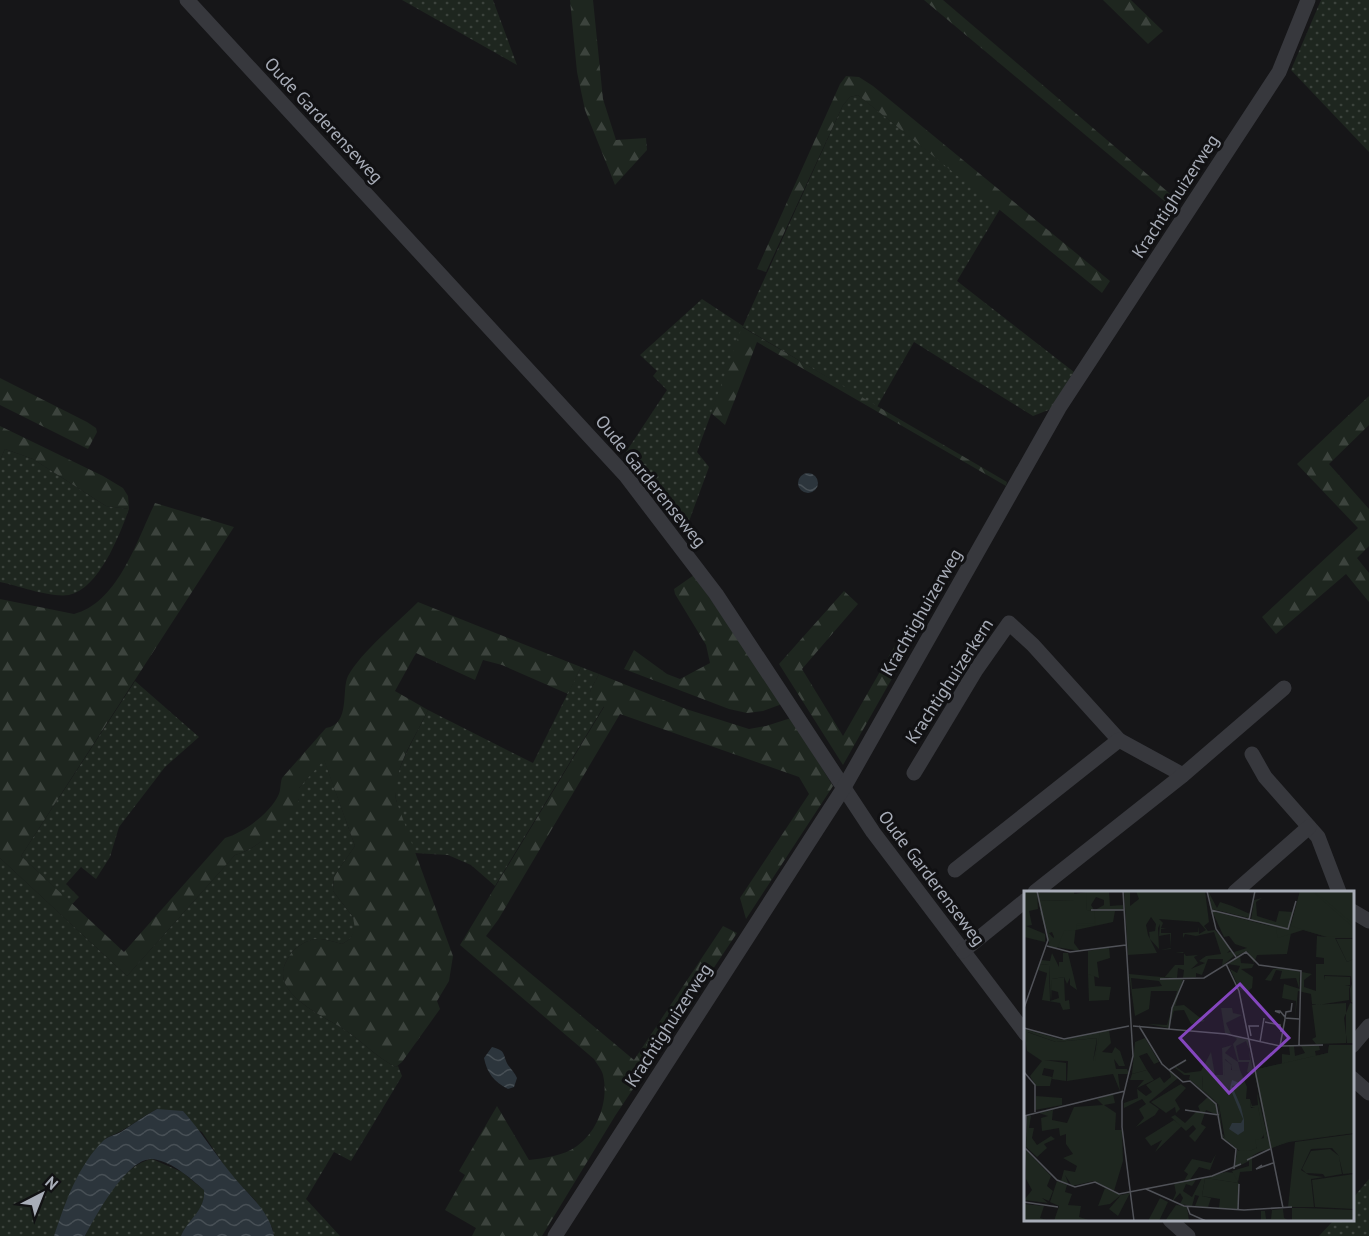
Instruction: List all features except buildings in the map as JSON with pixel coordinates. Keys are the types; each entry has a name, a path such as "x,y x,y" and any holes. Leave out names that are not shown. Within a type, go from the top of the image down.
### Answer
{"street":[{"name":"Oude Garderenseweg","path":"187,0 626,476 716,594 843,789 1024,1031"},
{"name":"Krachtighuizerweg","path":"555,1236 843,789 1059,408 1279,72 1308,0"},
{"name":"Krachtighuizerkern","path":"914,773 976,670 1009,623 1033,645 1119,740 1183,775"},
{"path":"1036,891 1183,775 1284,688"},
{"path":"955,870 1119,740"},
{"path":"1252,754 1265,777 1318,837 1339,891"},
{"path":"1236,891 1309,827"},
{"path":"963,951 1024,902"},
{"path":"1354,912 1369,921"},
{"path":"1354,1045 1369,1026"},
{"path":"1354,1079 1369,1093"},
{"path":"1173,1221 1188,1236"}],"green space":[{"path":"402,0 493,0 517,65"},
{"path":"570,0 593,0 603,99 616,140 646,138 647,150 615,185 585,110 577,72"},
{"path":"924,0 943,0 1175,198 1169,205"},
{"path":"1103,0 1131,0 1163,31 1148,44"},
{"path":"1321,0 1369,0 1369,152 1291,70"},
{"path":"846,76 859,77 873,86 1110,281 1102,293 858,95 850,97 843,105 766,272 757,269 840,84"},
{"path":"858,95 1000,209 957,281 1074,372 1051,409 1033,416 914,342 877,407 743,327 697,452 709,467 688,524 626,452 667,390 653,376 657,371 640,355 702,299 743,326 843,105 850,97"},
{"path":"742,327 1007,482 1006,486 757,342 725,425 711,413"},
{"path":"0,378 96,428 97,432 88,449 0,405"},
{"path":"1369,396 1369,425 1329,464 1369,509 1369,546 1357,558 1369,573 1369,602 1346,574 1276,634 1262,617 1358,528 1297,464"},
{"path":"0,426 123,488 128,496 129,509 106,506 33,459 5,449 0,460"},
{"path":"5,449 33,459 106,506 129,509 107,559 90,583 80,591 69,595 53,595 0,582 0,460"},
{"path":"155,503 234,527 21,856 124,952 225,838 247,827 274,803 279,794 282,778 326,728 339,720 344,706 346,682 354,667 371,647 418,602 581,667 568,694 502,665 483,660 475,680 416,653 395,691 428,710 401,765 397,777 396,800 453,956 449,981 437,1001 440,1009 396,1067 348,1032 302,1003 285,983 283,972 290,954 295,949 307,941 317,939 342,944 350,939 355,929 353,917 333,891 334,876 355,846 324,760 299,788 298,802 287,818 262,841 235,855 127,976 0,858 0,599 74,614 89,608 114,584 133,551"},
{"path":"694,575 782,704 763,711 747,713 729,709 624,669 634,650 667,674 680,679 710,663 706,645 674,589"},
{"path":"844,591 858,604 802,669 843,736 897,642 907,652 843,765 779,664"},
{"path":"581,667 599,674 590,691 604,706 495,886 471,865 448,855 414,853 395,791 398,772 428,710 533,763"},
{"path":"599,674 686,709 749,729 791,718 833,786 746,919 740,898 809,794 799,777 620,714 498,920 486,936 634,1060 723,926 737,933 615,1116 542,1236 472,1236 476,1228 445,1210 465,1175 459,1171 497,1106 529,1160 560,1154 577,1146 596,1124 603,1104 603,1075 594,1059 460,945 604,707 595,701 590,691"},
{"path":"135,681 199,737 165,767 119,827 110,857 96,879 81,867 66,884 79,897 72,904 21,856"},
{"path":"324,759 355,846 334,876 333,891 353,917 356,929 350,939 342,944 317,939 307,941 295,949 290,954 283,972 285,983 292,994 314,1012 348,1032 383,1059 398,1066 402,1076 351,1161 334,1152 306,1199 340,1236 274,1236 272,1227 255,1200 230,1174 202,1132 157,1109 106,1138 62,1214 54,1236 0,1236 0,858 127,976 235,855 263,840 278,825 299,800 299,788"},
{"path":"152,1159 182,1172 204,1190 200,1209 181,1236 85,1236 104,1202 121,1179 130,1170"},
{"path":"1369,1179 1369,1236 1319,1236 1333,1221 1354,1221 1354,1197"}],"water":[{"path":"804,473 812,473 818,479 818,487 812,493 804,493 798,487 798,479"},
{"path":"492,1047 503,1053 516,1076 514,1087 508,1089 489,1073 484,1058"},
{"path":"157,1109 183,1111 235,1179 262,1209 274,1236 181,1236 202,1203 204,1190 174,1167 153,1159 143,1161 133,1167 123,1177 104,1202 85,1236 54,1236 73,1185 95,1150 106,1139"}]}
